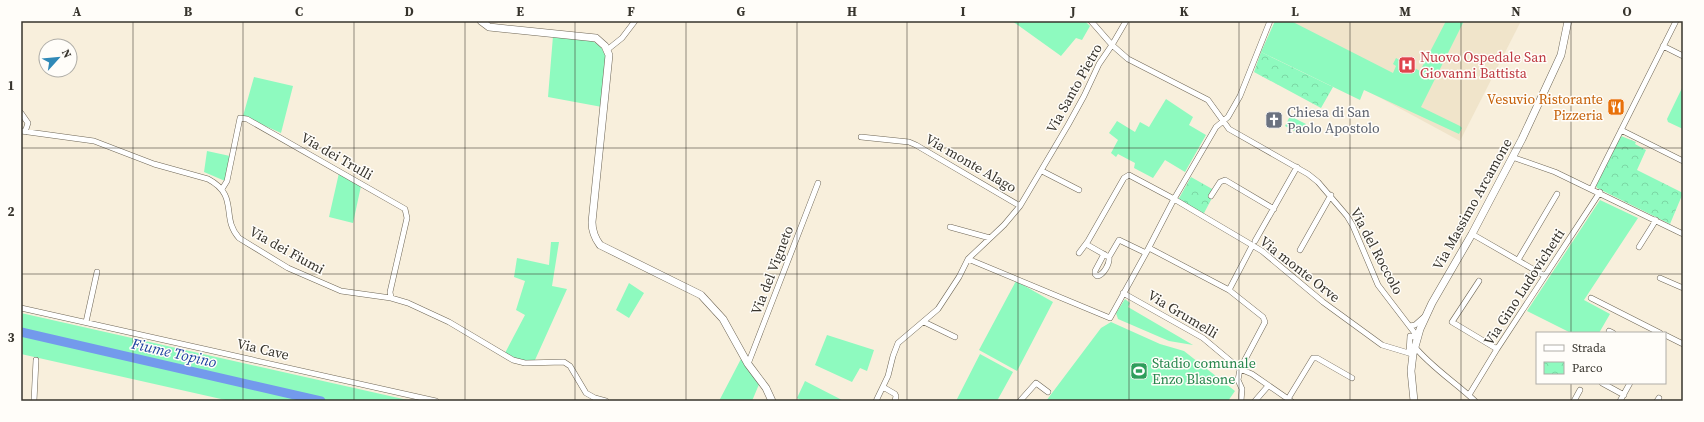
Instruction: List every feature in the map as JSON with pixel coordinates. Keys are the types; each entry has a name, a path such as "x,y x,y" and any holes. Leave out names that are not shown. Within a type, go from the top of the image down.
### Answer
{"street":[{"path":"481,21 489,27 596,38 605,46 609,55 592,222 592,231 597,242 600,245 701,295 723,319 748,364 766,388 772,401"},
{"path":"607,50 622,38 635,21"},
{"name":"Via Santo Pietro","path":"876,401 888,376 898,343 938,309 959,277 968,259 1004,225 1020,206 1084,96 1098,64 1112,45 1091,21"},
{"path":"1112,45 1126,21"},
{"path":"968,259 1110,318 1174,199 1216,126 1228,117 1240,96 1270,21"},
{"name":"Via Massimo Arcamone","path":"1414,401 1411,377 1414,336 1472,234 1512,157 1561,55 1568,21"},
{"path":"1592,188 1676,21"},
{"name":"Via del Roccolo","path":"1112,45 1128,59 1208,100 1229,129 1308,174 1331,195 1353,226 1378,285 1414,336"},
{"path":"1663,46 1683,56"},
{"path":"21,112 28,123 39,134"},
{"name":"Via dei Trulli","path":"222,189 226,181 240,118 247,119 406,209 406,218 390,292 391,298"},
{"path":"23,131 28,123"},
{"path":"21,125 23,131"},
{"path":"1621,130 1683,161"},
{"path":"23,131 104,144 154,164 208,179 222,189"},
{"name":"Via monte Alago","path":"861,137 909,142 916,145 1020,206"},
{"path":"1512,157 1549,169 1592,188 1683,234"},
{"path":"1229,290 1297,167"},
{"path":"1042,170 1080,190"},
{"name":"Via monte Orve","path":"1086,244 1126,175 1129,175 1254,244 1323,302 1366,335 1382,344 1412,351"},
{"path":"1211,196 1220,182 1225,180 1274,209"},
{"name":"Via del Vigneto","path":"748,364 818,183"},
{"name":"Via dei Fiumi","path":"222,189 228,200 231,226 239,238 288,268 341,291 391,298 408,303 449,322 513,360 525,364 564,362 570,366 586,394 606,401"},
{"name":"Via Gino Ludovichetti","path":"1469,395 1497,349 1600,192"},
{"path":"1518,260 1557,194"},
{"path":"1300,250 1331,195"},
{"path":"1639,247 1656,220"},
{"path":"950,227 990,238"},
{"path":"1472,234 1545,276"},
{"path":"1079,253 1086,244 1106,256 1119,240 1146,253"},
{"path":"1149,248 1229,290 1263,317 1265,322 1240,369 1238,380 1242,389 1241,401"},
{"path":"86,322 97,272"},
{"path":"1660,278 1683,288"},
{"path":"1479,281 1452,322 1497,349"},
{"name":"Via Grumelli","path":"1123,293 1203,338 1240,369 1252,374 1289,400 1313,358 1317,358 1352,378"},
{"path":"1591,298 1656,332"},
{"name":"Via Cave","path":"21,308 436,401"},
{"path":"1410,326 1415,326 1425,317"},
{"path":"924,322 955,337"},
{"name":"Via del Roccolo","path":"1405,322 1410,326 1414,336"},
{"path":"1666,336 1683,344"},
{"path":"1412,351 1428,361 1475,401"},
{"path":"34,401 36,360"},
{"path":"1020,401 1036,384 1048,392"},
{"path":"1604,384 1624,394"},
{"path":"1620,401 1629,384"},
{"path":"1255,401 1268,386"},
{"path":"883,387 895,394 895,401"},
{"path":"1574,401 1580,390"}],"shaded area":[{"name":"Nuovo Ospedale San Giovanni Battista","path":"1275,21 1521,21 1460,141 1364,89"}],"green space":[{"path":"1012,21 1085,21 1090,26 1082,40 1076,38 1061,56"},
{"path":"1275,21 1291,21 1393,73 1396,66 1393,64 1396,58 1420,71 1446,21 1464,21 1421,107 1460,126 1462,128 1459,134 1364,90 1360,100 1261,52"},
{"path":"553,36 591,40 601,47 606,57 602,107 548,97"},
{"path":"1261,52 1333,87 1321,108 1254,72"},
{"path":"254,77 293,86 281,133 243,116"},
{"path":"1682,88 1683,129 1668,122 1667,119"},
{"path":"1166,99 1193,117 1189,125 1206,135 1185,172 1165,160 1153,178 1134,168 1135,163 1118,154 1116,157 1111,153 1118,140 1109,133 1117,121 1135,132 1140,122 1149,127"},
{"path":"1290,116 1306,124 1300,134 1285,126"},
{"path":"1621,136 1636,142 1635,144 1646,150 1637,170 1683,193 1670,224 1597,188 1596,186"},
{"path":"207,151 230,156 225,181 204,172"},
{"path":"339,173 361,186 353,223 329,217"},
{"path":"1191,177 1214,190 1212,198 1203,215 1178,200"},
{"path":"1600,200 1638,218 1584,300 1610,314 1600,332 1569,332 1527,311"},
{"path":"551,242 559,242 552,286 567,289 535,360 520,360 505,353 525,315 516,310 525,281 514,277 517,258 549,265"},
{"path":"1016,281 1053,302 1017,371 979,350"},
{"path":"629,283 644,293 629,318 616,310"},
{"path":"1125,299 1130,303 1128,307 1193,345 1169,341 1118,319 1116,313"},
{"path":"21,313 412,401 230,401 21,354"},
{"name":"Stadio comunale Enzo Blasone","path":"1111,322 1160,344 1184,351 1235,391 1228,401 1046,401 1101,328"},
{"path":"827,335 874,350 867,371 860,368 852,382 815,365"},
{"path":"980,354 1013,372 997,401 956,401"},
{"path":"742,357 760,382 752,401 719,401"},
{"path":"805,381 842,401 803,401 797,398"}],"waterway":[{"name":"Fiume Topino","path":"21,332 321,401"}],"place":[{"name":"Nuovo Ospedale San Giovanni Battista","path":"1407,65"},
{"name":"Vesuvio Ristorante Pizzeria","path":"1616,107"},
{"name":"Chiesa di San Paolo Apostolo","path":"1274,120"},
{"name":"Stadio comunale Enzo Blasone","path":"1139,371"}]}
